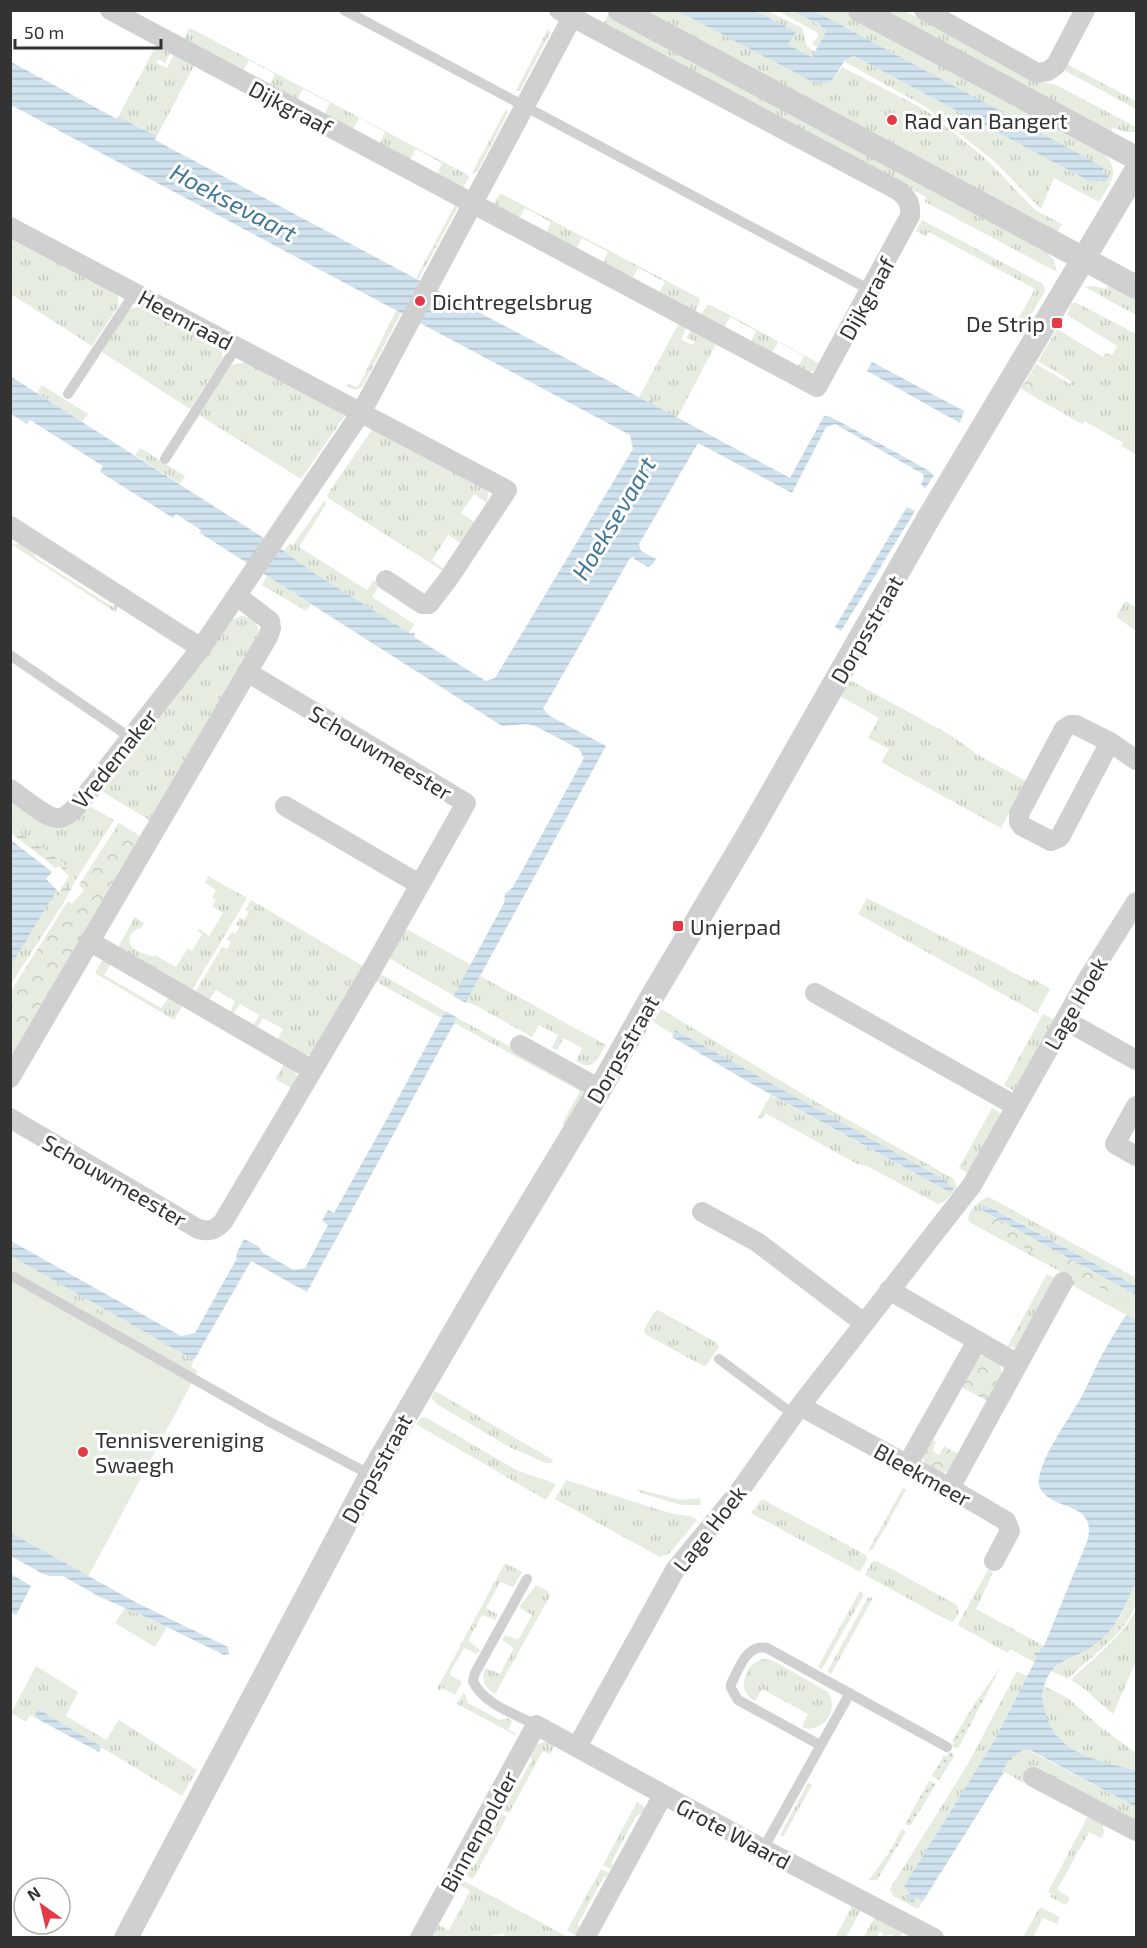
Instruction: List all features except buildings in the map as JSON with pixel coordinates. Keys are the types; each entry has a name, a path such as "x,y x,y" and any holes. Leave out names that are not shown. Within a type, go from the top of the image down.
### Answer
{"street":[{"name":"Dijkgraaf","path":"110,10 472,204 817,387 910,216 911,205 908,198 899,191 569,13 524,106 472,204 430,282 362,411"},
{"path":"620,10 1137,287"},
{"path":"860,10 1137,158"},
{"path":"924,10 1037,73 1048,71 1056,65 1085,10"},
{"name":"Dorpsstraat","path":"126,1938 371,1475 748,836 928,519 1137,171"},
{"name":"Heemraad","path":"10,227 362,411 507,490 434,600 429,604 422,604 386,580"},
{"name":"Vredemaker","path":"10,789 50,816 60,818 68,814 86,795 201,648 362,411"},
{"path":"10,526 201,648"},
{"path":"10,1078 248,672 271,628 270,621 237,596"},
{"name":"Schouwmeester","path":"10,1118 198,1228 206,1231 215,1229 223,1222 466,802 248,672"},
{"path":"1110,742 1060,837 1051,841 1022,826 1019,822 1019,814 1064,729 1070,725 1076,725 1110,742 1137,760"},
{"path":"285,806 420,884"},
{"name":"Lage Hoek","path":"577,1747 675,1570 738,1493 797,1411 972,1185 1090,975 1137,902"},
{"path":"89,941 312,1070"},
{"path":"815,993 1016,1106"},
{"path":"1065,1020 1137,1060"},
{"path":"520,1045 600,1089"},
{"path":"1137,1106 1111,1141 1137,1156"},
{"path":"702,1212 758,1242 864,1323"},
{"path":"950,1488 1064,1282"},
{"path":"889,1290 1018,1364"},
{"path":"907,1465 977,1341"},
{"name":"Bleekmeer","path":"797,1411 950,1488 1009,1525 1010,1531 994,1561"},
{"name":"Grote Waard","path":"536,1725 763,1850 875,1905 934,1938"},
{"name":"Binnenpolder","path":"420,1938 536,1725"},
{"path":"1033,1777 1137,1831"},
{"path":"585,1938 663,1795"}],"lane":[{"path":"344,10 870,290"},
{"path":"68,394 135,292"},
{"path":"165,459 237,346"},
{"path":"10,655 131,738"},
{"path":"14,1277 268,1421 371,1475"},
{"path":"719,1359 797,1411"},
{"path":"527,1579 475,1673 473,1681 477,1690 484,1697 536,1725"},
{"path":"820,1745 738,1700 731,1684 747,1654 754,1649 767,1648 947,1747"},
{"path":"763,1850 850,1693"}],"green space":[{"path":"610,11 1047,252 1054,260 1057,272 925,202 926,197 602,25"},
{"path":"631,11 678,11 834,79 842,67 931,114 987,160 1035,210 1062,224 1055,237"},
{"path":"755,11 768,11 802,28 807,46 815,52 812,57 788,45 795,32"},
{"path":"778,11 804,16 826,31 817,47 812,44 818,37 818,33"},
{"path":"815,11 850,11 1104,154 1113,173 1110,184 1099,202 1054,178 1041,208 1038,206 994,161 926,107 845,62 847,59 854,56 1083,178 1103,173 1103,168"},
{"path":"872,11 905,11 1038,81 1056,85 1136,127 1136,132 1113,128 1109,134"},
{"path":"189,29 192,29 468,175 469,178 463,188 436,176 442,163 416,149 409,162 379,146 385,132 359,118 352,131 323,117 330,103 303,89 296,102 269,87 275,74 249,60 242,73 183,41"},
{"path":"548,29 550,33 520,91 516,91"},
{"path":"158,42 172,49 165,63 158,59 156,63 167,68 176,51 196,62 155,140 155,135 132,123 117,119"},
{"path":"1065,63 1136,101 1136,109 1062,69"},
{"path":"506,109 508,112 477,172 472,173"},
{"path":"502,194 699,298 700,301 694,314 658,295 665,282 638,268 631,281 602,265 608,252 582,238 575,251 545,235 551,222 525,208 518,220 493,205"},
{"path":"456,203 458,207 418,280 416,278"},
{"path":"922,220 1043,284 1045,291 1021,332 1013,328 1035,289 929,232 926,236 916,231"},
{"path":"10,234 117,293 119,305 92,346 11,294"},
{"path":"1110,282 1136,293 1136,315 1085,287 1106,289"},
{"path":"1075,302 1136,334 1136,454 1121,446 1123,443 1085,421 1082,424 1038,399 1040,394 1034,375 1030,374 1036,364 1070,384 1071,381 1038,361 1057,329 1103,357 1106,353 1112,355 1117,346 1067,315 1071,304"},
{"path":"707,305 711,305 822,365 811,372 797,369 804,356 778,342 771,355 750,344 756,331 730,317 723,329 700,317"},
{"path":"142,306 221,348 223,358 190,409 102,352 129,309"},
{"path":"396,311 401,313 362,387 355,390 346,386 348,384 356,387 359,385"},
{"path":"679,323 688,324 681,339 692,345 695,342 687,338 692,326 718,340 677,418 651,404 652,401 648,402 639,397"},
{"path":"246,362 341,412 344,417 301,479 199,415 231,365"},
{"path":"1030,374 1041,384 1038,399 1021,389"},
{"path":"42,385 88,414 82,422 37,393"},
{"path":"373,428 488,491 487,503 474,494 461,513 474,522 461,543 448,535 432,560 444,569 443,571 328,498 327,495"},
{"path":"140,448 185,476 180,484 135,455"},
{"path":"324,501 327,503 299,547 367,590 374,580 380,584 372,597 414,624 409,633 314,573 284,551 290,543 293,545"},
{"path":"10,542 15,545 24,542 34,551 36,558 111,606 120,604 115,612"},
{"path":"267,576 311,604 306,611 262,585"},
{"path":"1125,601 1136,607 1136,631 1116,617"},
{"path":"241,616 254,622 259,636 151,821 106,794 100,787 230,620"},
{"path":"850,680 952,736 978,755 1026,781 1001,828 881,762 889,749 868,738 879,718 840,696"},
{"path":"11,796 51,824 89,806 114,820 75,881 62,862 11,826"},
{"path":"119,823 142,837 11,1062 11,991 68,901 72,904 84,890 79,885"},
{"path":"11,826 62,862 75,881 66,899 57,891 11,965"},
{"path":"208,876 247,898 191,992 117,949 135,917 144,923 130,936 133,948 153,957 155,955 176,967 188,948 192,951 202,934 198,931 199,929 209,936 223,913 212,906 216,900 212,897 216,890 205,883"},
{"path":"57,890 66,899 11,984 11,965"},
{"path":"867,898 1032,982 1034,979 1050,989 1037,1013 858,914"},
{"path":"251,900 363,966 312,1056 302,1057 276,1042 283,1029 263,1018 256,1030 252,1028 259,1015 240,1004 232,1016 229,1014 235,1001 216,990 208,1002 194,994 222,947 227,949 231,942 227,939 240,927 236,925 240,917 244,920 249,912 245,910"},
{"path":"403,927 471,965 454,996 387,957"},
{"path":"103,959 111,963 104,975 161,1008 169,997 183,1005 174,1020 95,973"},
{"path":"377,972 445,1011 442,1018 373,980"},
{"path":"480,976 606,1045 597,1060 591,1065 584,1065 576,1061 582,1048 564,1038 557,1050 552,1048 558,1035 539,1025 532,1037 475,1005 465,1002"},
{"path":"661,1009 811,1099 954,1179 957,1188 944,1202 938,1204 865,1165 859,1165 765,1113 762,1119 758,1117 771,1095 946,1190 953,1188 675,1030 673,1034 653,1022"},
{"path":"1043,1014 1056,1021 1014,1091 1004,1085"},
{"path":"457,1018 583,1085 585,1092 565,1125 562,1124 580,1091 454,1023"},
{"path":"284,1064 294,1070 298,1079 292,1088 275,1079"},
{"path":"992,1108 1001,1114 971,1175 959,1168"},
{"path":"989,1197 1136,1278 1136,1286 991,1207 986,1211 987,1213 976,1218 1041,1258 1072,1271 1136,1308 1136,1320 1125,1317 1126,1315 1072,1285 1074,1279 971,1223 968,1219 973,1208"},
{"path":"985,1212 1136,1295 1136,1308 1072,1271 1041,1258 991,1229 976,1218 977,1215"},
{"path":"11,1256 194,1360 190,1369 11,1269"},
{"name":"Tennisvereniging Swaegh","path":"11,1263 198,1371 88,1577 11,1533"},
{"path":"1047,1274 1057,1279 1017,1347 1007,1347"},
{"path":"658,1310 717,1343 719,1347 706,1366 645,1334 644,1330 654,1312"},
{"path":"984,1355 997,1360 1001,1371 997,1386 987,1401 961,1387 979,1357"},
{"path":"435,1391 553,1460 552,1463 546,1463 509,1447 437,1404 431,1398"},
{"path":"425,1417 516,1470 556,1484 546,1500 416,1424"},
{"path":"932,1439 936,1442 932,1451 939,1455 944,1446 958,1454 949,1471 945,1473 937,1472 924,1461 924,1452"},
{"path":"566,1480 697,1520 669,1554 660,1557 555,1499"},
{"path":"903,1488 906,1490 873,1549 868,1551"},
{"path":"637,1489 680,1500 700,1498 701,1505 681,1505 641,1493"},
{"path":"762,1499 866,1555 867,1560 860,1572 751,1513"},
{"path":"877,1561 957,1605 959,1612 954,1621 951,1622 865,1575 872,1562"},
{"path":"505,1563 522,1572 513,1587 500,1582 486,1608 497,1614 496,1620 482,1615 468,1641 480,1650 477,1654 464,1648 450,1672 450,1675 462,1682 455,1695 442,1688 437,1689"},
{"path":"988,1570 993,1573 976,1609 1044,1646 1034,1662 1010,1649 1008,1653 958,1624"},
{"path":"1136,1582 1133,1612 1118,1633 1068,1679 1051,1671 1059,1663 1080,1654 1108,1632 1120,1617"},
{"path":"536,1585 549,1592 550,1596 495,1694 484,1683 484,1672 486,1668 500,1674 514,1648 502,1640 505,1635 518,1640 532,1615 520,1606"},
{"path":"860,1591 863,1596 822,1669 818,1667"},
{"path":"868,1597 873,1598 831,1674 827,1672"},
{"path":"125,1608 167,1627 155,1647 115,1623"},
{"path":"1136,1610 1136,1661 1113,1714 1071,1680 1114,1639"},
{"path":"763,1659 772,1660 828,1692 832,1706 831,1713 823,1724 810,1728 802,1727 808,1714 762,1689 755,1701 749,1697 744,1685 747,1672 751,1666"},
{"path":"36,1666 78,1692 66,1716 106,1740 119,1720 197,1770 182,1796 38,1709 34,1717 30,1715 26,1722 11,1713"},
{"path":"1000,1668 959,1747 955,1748 952,1746 954,1742 952,1741"},
{"path":"1017,1671 1027,1676 993,1743 904,1886 910,1894 907,1899 916,1897 923,1901 918,1909 893,1896 890,1889 968,1764"},
{"path":"1044,1686 1068,1698 1098,1725 1136,1753 1136,1771 1086,1756 1064,1743 1055,1734 1046,1718 1043,1705"},
{"path":"463,1693 468,1703 500,1720 507,1718 512,1721 508,1729 516,1734 457,1704"},
{"path":"545,1742 556,1744 550,1754 543,1751 509,1813 499,1808 507,1804 532,1760 530,1751 536,1744"},
{"path":"1026,1749 1136,1807 1136,1823 1032,1768 1024,1783 1002,1771 1012,1758"},
{"path":"949,1751 954,1757 939,1780 932,1776 944,1755 947,1756"},
{"path":"929,1781 936,1784 910,1826 905,1824"},
{"path":"808,1783 812,1785 783,1837 780,1835"},
{"path":"637,1802 643,1805 645,1812 636,1816 612,1861 613,1870 603,1865"},
{"path":"497,1812 507,1817 473,1879 463,1873 474,1866 498,1821"},
{"path":"1088,1816 1103,1825 1104,1833 1101,1838 1089,1832 1057,1890 1070,1898 1066,1905 1050,1897 1052,1894 1048,1892"},
{"path":"902,1829 906,1832 877,1880 869,1880 888,1854"},
{"path":"601,1869 611,1874 603,1878 578,1924 580,1931 577,1936 567,1930"},
{"path":"460,1879 568,1937 505,1937 503,1933 488,1937 428,1938 436,1924 449,1930 470,1891 459,1884"},
{"path":"853,1904 862,1908 846,1937 835,1938"},
{"path":"1040,1907 1060,1917 1057,1924 1043,1918 1033,1937 1023,1937"},
{"path":"876,1915 904,1930 900,1937 892,1937 893,1934 884,1936 881,1931 878,1937 863,1938"}],"water":[{"path":"678,11 755,11 796,32 788,45 812,57 826,31 817,23 792,11 815,11 1096,163 1103,168 1103,173 1109,176 1105,183 1100,180 1098,182 1087,180 854,56 844,62 830,81 815,83"},
{"name":"Hoeksevaart","path":"11,62 117,119 119,117 155,135 155,140 648,402 653,401 652,404 790,478 824,416 831,417 934,475 925,489 921,484 923,474 835,424 826,427 792,493 698,443 639,544 641,551 656,559 648,567 634,557 630,558 543,709 550,716 606,746 307,1292 251,1261 194,1360 11,1256 11,1241 181,1336 195,1333 236,1260 237,1252 244,1239 258,1246 263,1253 294,1270 305,1268 328,1225 322,1221 328,1210 334,1213 504,903 505,894 513,887 584,758 579,749 537,727 528,724 502,726 200,533 201,530 176,514 173,518 100,472 103,466 30,420 27,424 11,414 10,376 284,551 314,573 411,634 412,632 415,634 414,637 486,681 495,678 633,449 630,435 11,105"},
{"path":"872,362 964,411 960,423 867,371"},
{"path":"907,507 915,511 841,631 835,627"},
{"path":"11,835 66,875 11,965"},
{"path":"675,1030 948,1182 949,1186 954,1188 951,1192 946,1190 752,1084 672,1037"},
{"path":"983,1205 1136,1286 1136,1295 987,1213 981,1209"},
{"path":"1127,1316 1136,1320 1136,1582 1112,1628 1093,1646 1056,1666 1045,1683 1042,1698 1048,1720 1055,1734 1065,1744 1090,1757 1136,1771 1136,1807 1030,1750 1022,1751 1012,1758 1012,1761 1009,1760 1002,1771 1004,1772 923,1901 916,1897 913,1903 907,1899 910,1894 904,1886 993,1743 1037,1657 1035,1652 1038,1653 1044,1646 1088,1539 1089,1527 1086,1518 1046,1495 1040,1488 1039,1479 1047,1455 1083,1394 1103,1353"},
{"path":"11,1533 137,1603 228,1647 229,1654 224,1655 98,1596 63,1576 49,1576 41,1573 11,1556"},
{"path":"11,1574 31,1586 16,1615 11,1612"},
{"path":"38,1709 100,1746 99,1752 34,1717"}],"pier":[{"path":"11,833 56,868 60,867 69,876 59,892 46,879 52,872 11,840"},
{"path":"451,995 468,1004 460,1019 443,1010"}],"place":[{"name":"Rad van Bangert","path":"892,120"},
{"name":"Dichtregelsbrug","path":"420,301"},
{"name":"De Strip","path":"1057,323"},
{"name":"Unjerpad","path":"678,926"},
{"name":"Tennisvereniging Swaegh","path":"83,1452"}]}
